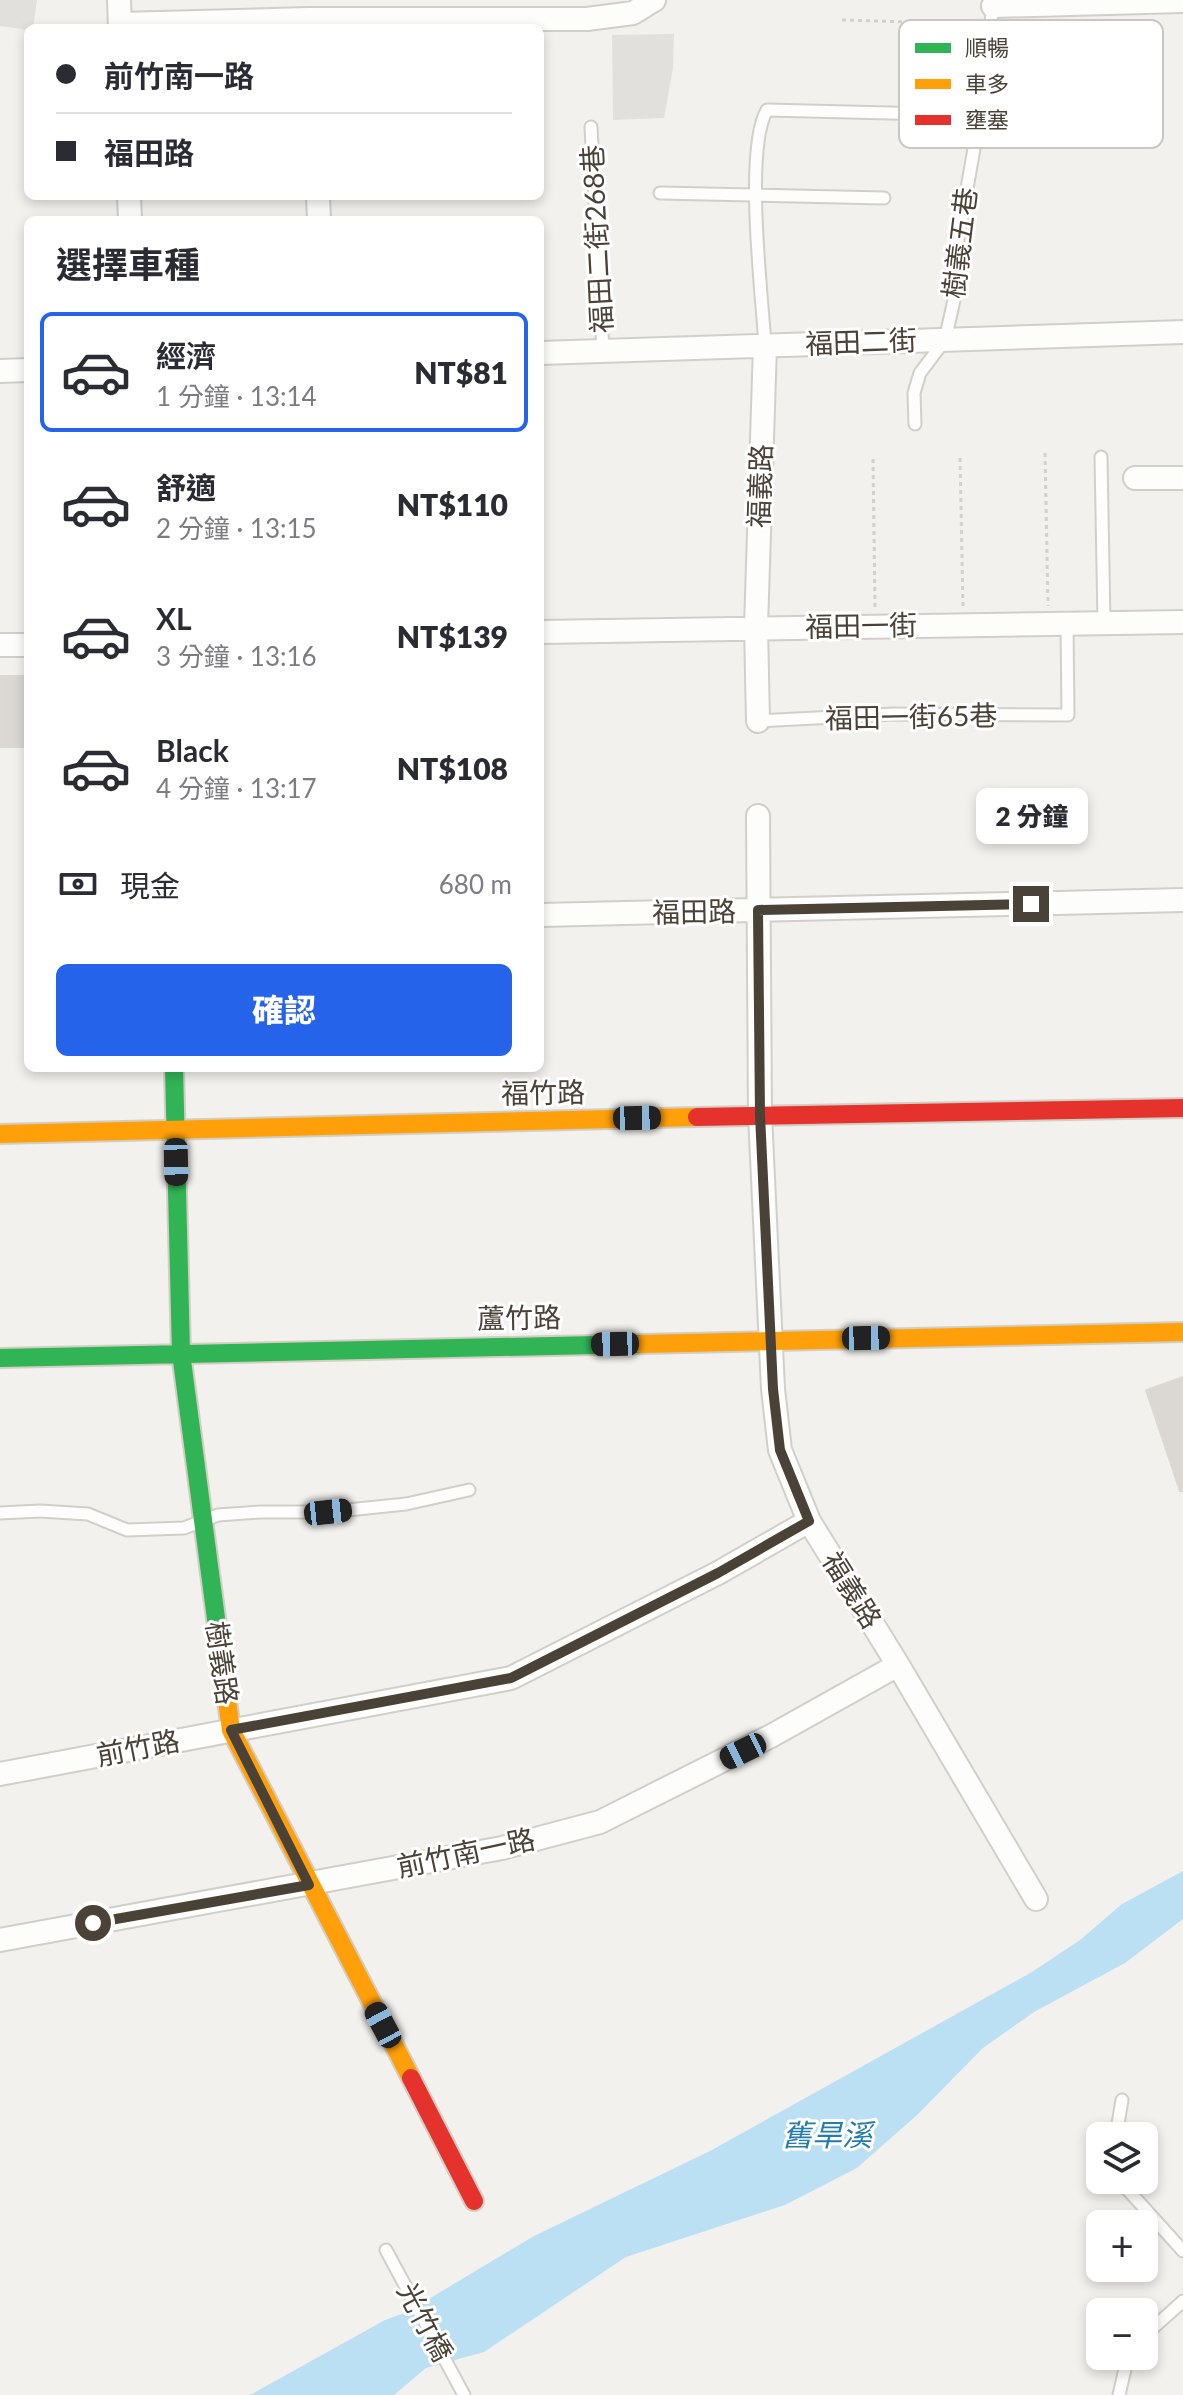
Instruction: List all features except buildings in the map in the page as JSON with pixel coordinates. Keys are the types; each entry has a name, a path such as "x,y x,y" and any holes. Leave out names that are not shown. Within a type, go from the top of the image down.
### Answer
{"street":[{"path":"119,0 120,24"},
{"path":"309,24 587,19 633,13 654,0"},
{"path":"992,10 1183,1"},
{"name":"福田二街","path":"544,353 1183,332"},
{"name":"福義路","path":"756,627 765,345"},
{"path":"0,371 24,370"},
{"path":"1135,478 1183,478"},
{"name":"福田一街","path":"544,632 1183,622"},
{"name":"福田一街65巷","path":"756,627 758,721"},
{"path":"0,645 24,645"},
{"name":"福義路","path":"758,816 760,1115 770,1340 780,1450 809,1521 1036,1899"},
{"name":"福田路","path":"544,915 1183,900"},
{"name":"樹義路","path":"174,1072 181,1353 231,1730 474,2201"},
{"name":"福竹路","path":"0,1134 1183,1108"},
{"name":"蘆竹路","path":"0,1358 1183,1332"},
{"name":"前竹路","path":"0,1774 511,1678 718,1573 809,1521"},
{"name":"前竹南一路","path":"0,1940 502,1848 600,1822 771,1736 898,1665"}],"lane":[{"path":"765,345 755,196 760,122 767,110 899,113"},
{"name":"福田二街268巷","path":"591,127 603,351"},
{"name":"樹義五巷","path":"915,424 914,393 920,373 945,340 954,300 958,239 974,148"},
{"path":"660,193 884,198"},
{"path":"1101,457 1104,623"},
{"name":"福田一街65巷","path":"758,721 894,714 1068,715 1058,624"},
{"path":"0,1513 40,1511 88,1514 127,1530 184,1528 218,1515 328,1512 406,1504 469,1490"},
{"path":"1118,2122 1122,2100"},
{"path":"1132,2194 1183,2251"},
{"name":"光竹橋","path":"386,2250 464,2395"},
{"path":"1158,2323 1183,2301"},
{"path":"1119,2395 1125,2370"}],"path":[{"path":"842,20 992,10"},
{"path":"1045,453 1058,624"},
{"path":"960,458 963,625"},
{"path":"873,459 876,626"}],"shaded area":[{"path":"0,0 37,0 34,24 24,24 24,29 0,26"},
{"path":"674,34 673,68 664,118 613,120 612,35"}],"water":[{"name":"舊旱溪","path":"1183,1871 1183,1919 1125,1963 1034,2012 983,2048 917,2115 857,2168 785,2205 626,2257 484,2352 426,2368 394,2395 250,2395 385,2320 407,2312 534,2236 710,2151 1032,1972 1080,1940 1122,1904"}],"traffic: fast":[{"path":"174,1072 181,1353 220,1649"},
{"path":"0,1358 641,1344"}],"traffic: slow":[{"path":"0,1134 697,1117"},
{"path":"641,1344 1183,1332"},
{"path":"220,1649 231,1730 411,2078"}],"traffic: jam":[{"path":"697,1117 1183,1108"},
{"path":"411,2078 474,2201"}],"route":[{"path":"93,1923 309,1885 231,1730 511,1678 718,1573 809,1521 780,1450 773,1389 760,1115 758,910 1031,904"}]}
